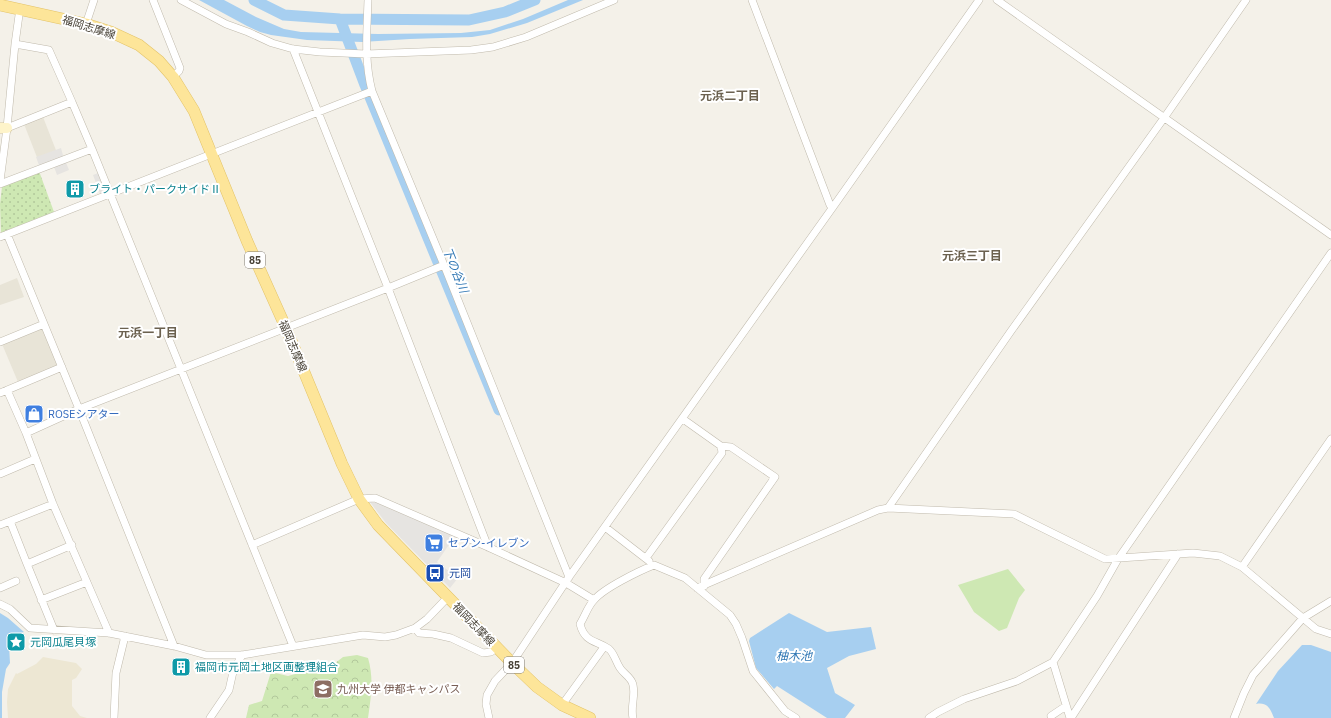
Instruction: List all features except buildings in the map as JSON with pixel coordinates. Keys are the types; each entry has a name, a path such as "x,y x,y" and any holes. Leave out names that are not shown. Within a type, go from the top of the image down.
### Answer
{"main road":[{"name":"福岡志摩線","path":"0,5 20,8 86,24 111,32 139,45 159,61 173,77 194,111 246,241 286,328 342,464 360,499 378,525 496,647 537,687 572,714 590,718"}],"street":[{"path":"86,24 94,0"},
{"path":"153,0 180,68 173,77"},
{"path":"181,0 226,24 272,43 293,49 348,54 366,52 471,50 493,47 526,37 614,0"},
{"path":"368,0 366,52 369,92 444,265 568,580"},
{"path":"752,0 830,204 833,207"},
{"path":"489,718 486,704 487,695 495,681 512,663 604,527 683,419 979,0"},
{"path":"997,0 1331,235"},
{"path":"888,508 1011,331 1164,118 1246,0"},
{"path":"20,8 4,128 0,183 92,149"},
{"path":"15,44 49,50 92,149 293,646"},
{"path":"293,49 388,288 488,547"},
{"path":"0,237 369,92"},
{"path":"4,128 72,102"},
{"path":"7,234 174,646"},
{"path":"929,718 964,699 1017,681 1053,662 1097,596 1118,559 1331,253"},
{"path":"26,433 79,409 182,370 444,265"},
{"path":"0,342 44,324"},
{"path":"62,367 3,391 26,433 53,504 88,582 108,633"},
{"path":"683,419 721,446 731,447 775,477 704,579 700,587"},
{"path":"1242,567 1331,439"},
{"path":"646,558 722,453 721,446"},
{"path":"0,474 35,460"},
{"path":"252,544 360,499 375,498 568,580 594,600"},
{"path":"0,525 53,504"},
{"path":"700,587 878,510 888,508 1014,514 1105,559 1193,553 1220,556 1242,567 1316,629 1331,634"},
{"path":"10,521 54,630"},
{"path":"604,527 654,565 685,578 700,587 730,615 742,638 753,671 785,711 796,718"},
{"path":"27,564 72,545"},
{"path":"1070,718 1178,554"},
{"path":"633,718 631,713 634,687 631,680 621,669 610,650 588,639 582,632 580,624 594,600 601,593 640,571 654,565"},
{"path":"0,588 16,581"},
{"path":"41,600 88,582"},
{"path":"0,604 10,610 30,628 108,633 206,654 242,655 363,635 385,637 407,632 427,619 448,597"},
{"path":"1234,718 1253,676 1302,618 1331,601"},
{"path":"415,628 419,633 451,638 483,653 491,652 496,647"},
{"path":"114,718 116,673 125,636"},
{"path":"562,705 604,647"},
{"path":"210,718 228,690 233,672 242,655"},
{"path":"1053,662 1070,718"},
{"path":"1052,716 1066,706"}],"shaded area":[{"path":"43,117 59,158 40,165 24,124"},
{"path":"61,148 64,159 40,168 36,157"},
{"path":"65,160 69,170 57,175 53,164"},
{"path":"101,172 109,192 101,196 93,175"},
{"path":"17,278 24,297 0,305 0,285"},
{"path":"42,327 58,365 18,382 2,344"},
{"path":"370,502 377,503 455,536 437,562 458,578 450,588 386,523"},
{"path":"43,657 76,663 82,669 76,678 72,680 72,706 80,716 87,718 8,718 8,689 16,673 17,674 36,664"}],"green space":[{"path":"39,171 54,212 1,234 0,204 2,187"},
{"path":"1008,569 1025,590 1019,598 1007,628 999,631 974,612 958,585"},
{"name":"九州大学 伊都キャンパス","path":"357,655 368,658 370,666 371,688 368,718 246,718 249,705 262,701 271,672 288,676 313,669 329,668 343,657"}],"water":[{"path":"199,0 224,0 256,17 284,29 301,32 378,34 461,33 490,30 523,19 568,0 583,0 527,23 490,34 472,37 362,42 307,40 271,35 247,26"},
{"path":"0,613 24,632 11,635 9,645 10,663 6,669 2,692 2,718 0,718"},
{"name":"柚木池","path":"789,613 827,632 871,627 876,649 849,656 827,668 835,693 855,705 845,718 827,718 777,686 774,689 756,668 749,641 750,638"},
{"path":"1302,645 1311,645 1331,652 1331,718 1274,718 1268,706 1256,704 1278,671"}],"waterway":[{"path":"254,0 284,15 340,19 469,20 505,12 535,0"},
{"name":"下の谷川","path":"340,19 365,85 499,410"}],"place":[{"name":"ブライト・パークサイドⅡ","path":"75,189"},
{"name":"ROSEシアター","path":"34,414"},
{"name":"セブン-イレブン","path":"434,543"},
{"name":"元岡","path":"435,573"},
{"name":"元岡瓜尾貝塚","path":"16,642"},
{"name":"福岡市元岡土地区画整理組合","path":"181,667"},
{"name":"九州大学 伊都キャンパス","path":"323,689"}],"district":[{"name":"元浜二丁目","path":"730,95"},
{"name":"元浜三丁目","path":"972,255"},
{"name":"元浜一丁目","path":"148,332"}]}
